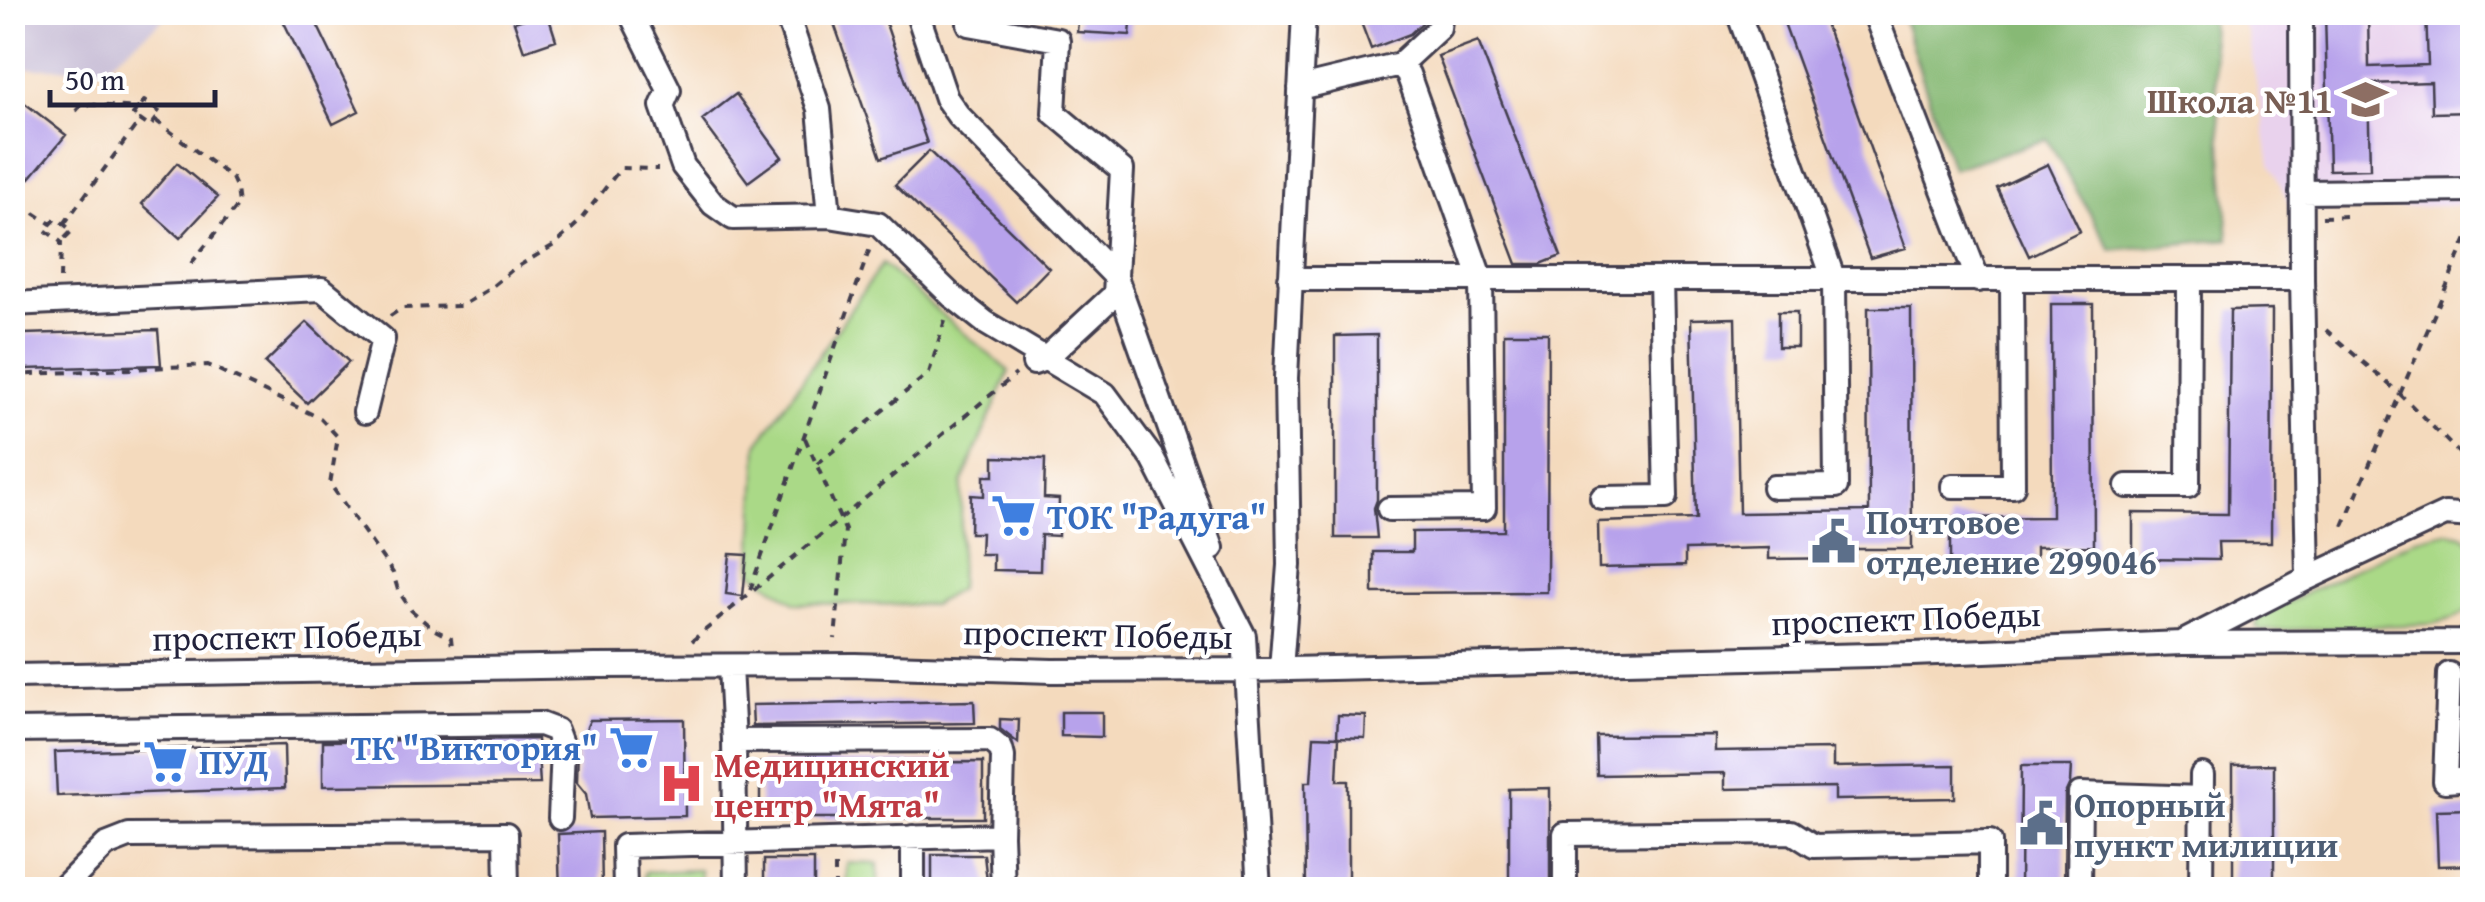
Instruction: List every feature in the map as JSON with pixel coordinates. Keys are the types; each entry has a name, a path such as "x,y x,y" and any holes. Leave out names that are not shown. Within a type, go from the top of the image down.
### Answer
{"street":[{"path":"630,12 669,90 662,106 683,166 714,204 733,218 829,216 878,224 952,296 1035,362 1104,394 1143,446 1244,636"},
{"path":"786,12 819,109 829,216"},
{"path":"918,12 952,107 1116,278 1244,636 1259,890"},
{"path":"970,12 969,24 1058,40 1054,113 1122,170 1114,294 1035,362"},
{"path":"1281,669 1289,565 1286,378 1304,12"},
{"path":"1300,88 1400,64 1439,28 1441,12"},
{"path":"1738,12 1834,280 1836,486 1774,487"},
{"path":"1874,12 1978,280"},
{"path":"2301,12 2308,578"},
{"path":"1389,509 1484,508 1481,280 1408,74 1400,64"},
{"path":"2301,192 2472,190"},
{"path":"1290,279 2302,279"},
{"path":"1602,498 1666,497 1662,279"},
{"path":"1954,486 2014,486 2012,280"},
{"path":"2127,486 2188,486 2189,280"},
{"path":"12,304 322,289 383,340 364,412"},
{"name":"проспект Победы","path":"2182,642 2444,514 2472,516"},
{"name":"проспект Победы","path":"12,676 596,666 1248,670 1913,654 2182,642 2462,642 2472,637"},
{"path":"730,667 736,890"},
{"path":"2449,674 2445,781 2472,779"},
{"path":"12,730 540,724 556,730 563,748 560,818"},
{"path":"734,741 990,740 1003,757 1002,890"},
{"path":"2080,890 2080,794 2202,787 2202,890"},
{"path":"1565,890 1565,834 1792,832 1814,846 1990,842 1990,890"},
{"path":"61,890 106,845 129,836 506,834 507,890"},
{"path":"624,890 624,846 1002,835"},
{"path":"912,890 913,838"}],"path":[{"path":"144,101 161,113 156,120 150,127 133,114 144,101"},
{"path":"76,111 82,104 138,108"},
{"path":"64,224 140,120"},
{"path":"156,120 232,178 238,189 238,204 188,266"},
{"path":"370,328 402,308 461,306 554,245 592,207 621,168 660,169"},
{"path":"34,213 50,224"},
{"path":"60,303 61,242 72,231 57,218 45,230 61,242"},
{"path":"748,594 878,224"},
{"path":"2342,526 2472,227"},
{"path":"817,464 930,373 952,296"},
{"path":"2304,312 2400,394 2472,466"},
{"path":"692,641 1035,362"},
{"path":"12,376 208,365 320,418 338,437 330,484 393,572 398,590 411,610 451,638 452,647"},
{"path":"804,434 844,530 835,639"},
{"path":"835,890 836,840"}],"shaded area":[{"path":"13,12 171,13 104,68 13,68"},
{"name":"Школа №11","path":"2237,13 2472,13 2472,205 2292,211 2270,164 2248,35"}],"green space":[{"path":"1901,13 2210,13 2229,239 2111,250 2047,139 1952,169"},
{"path":"882,264 1009,371 962,483 959,589 932,605 795,603 752,572 758,444"},
{"path":"2447,532 2463,535 2472,543 2472,605 2459,616 2430,624 2262,631 2256,627 2259,617 2415,539"},
{"path":"847,863 878,864 878,889 847,889"},
{"path":"700,870 701,889 644,889 645,872"}],"building":[{"path":"279,12 311,12 359,111 333,124"},
{"path":"547,12 556,40 524,51 514,22"},
{"path":"830,12 882,12 927,143 881,158"},
{"path":"1079,12 1132,12 1130,35 1077,32"},
{"path":"1357,12 1418,12 1422,23 1410,34 1371,49"},
{"path":"1780,12 1821,12 1906,248 1870,258"},
{"path":"2325,12 2368,12 2369,67 2428,65 2426,12 2472,12 2472,112 2432,113 2431,82 2368,84 2370,169 2329,170"},
{"path":"1478,41 1561,256 1541,264 1517,264 1438,56"},
{"path":"736,94 782,157 748,182 702,120"},
{"path":"22,101 66,135 30,178 12,164 12,112"},
{"path":"929,151 1049,268 1016,302 895,185"},
{"path":"177,163 218,197 180,238 142,204"},
{"path":"2048,164 2080,231 2029,256 1997,188"},
{"path":"2051,304 2093,304 2094,546 2036,547 2036,563 1950,564 1950,518 2052,517"},
{"path":"1868,308 1911,308 1912,549 1855,549 1855,558 1769,559 1769,548 1685,550 1685,566 1599,568 1598,522 1696,519 1691,319 1735,318 1739,513 1869,511"},
{"path":"2272,309 2271,542 2218,542 2219,560 2133,559 2133,513 2228,514 2230,310"},
{"path":"1778,312 1797,312 1797,347 1778,347"},
{"path":"307,322 349,362 307,403 265,363"},
{"path":"158,330 161,365 25,369 23,334"},
{"path":"1504,333 1548,333 1547,592 1373,593 1373,552 1412,552 1412,532 1504,531"},
{"path":"1377,335 1377,538 1335,538 1335,336"},
{"name":"ТОК \"Радуга\"","path":"994,457 1045,459 1044,498 1059,499 1058,536 1041,535 1040,571 993,570 993,554 980,554 981,533 970,533 971,495 984,496 984,476 994,476"},
{"path":"730,554 747,555 743,596 726,594"},
{"path":"974,701 975,723 753,726 752,705"},
{"path":"1061,712 1102,712 1102,737 1061,736"},
{"path":"1338,715 1366,716 1365,738 1337,737"},
{"name":"ТК \"Виктория\"","path":"684,719 685,816 590,818 586,794 577,783 578,747 590,720"},
{"path":"1000,719 1019,720 1018,743 1000,729"},
{"path":"1715,735 1715,751 1833,749 1833,767 1955,765 1955,798 1835,800 1835,787 1725,789 1725,773 1597,775 1596,736"},
{"path":"1314,736 1339,737 1337,781 1348,781 1348,890 1306,890 1305,782 1311,782"},
{"path":"537,739 540,784 323,786 323,741"},
{"path":"284,745 285,788 57,796 55,752"},
{"path":"983,762 983,818 760,818 760,763"},
{"path":"2274,764 2274,890 2233,890 2233,765"},
{"path":"2021,766 2071,766 2065,794 2064,890 2020,890"},
{"path":"1550,788 1550,890 1509,890 1509,789"},
{"path":"2472,809 2472,865 2438,866 2436,810"},
{"path":"601,832 602,890 560,890 558,834"},
{"path":"932,855 984,855 988,890 932,890"},
{"path":"764,860 814,860 814,890 764,890"}],"place":[{"name":"Школа №11","path":"2366,100"},
{"name":"ТОК \"Радуга\"","path":"1014,516"},
{"name":"Почтовое отделение 299046","path":"1833,541"},
{"name":"ТК \"Виктория\"","path":"631,747"},
{"name":"ПУД","path":"166,761"},
{"name":"Медицинский центр \"Мята\"","path":"681,784"},
{"name":"Опорный пункт милиции","path":"2041,824"}]}
